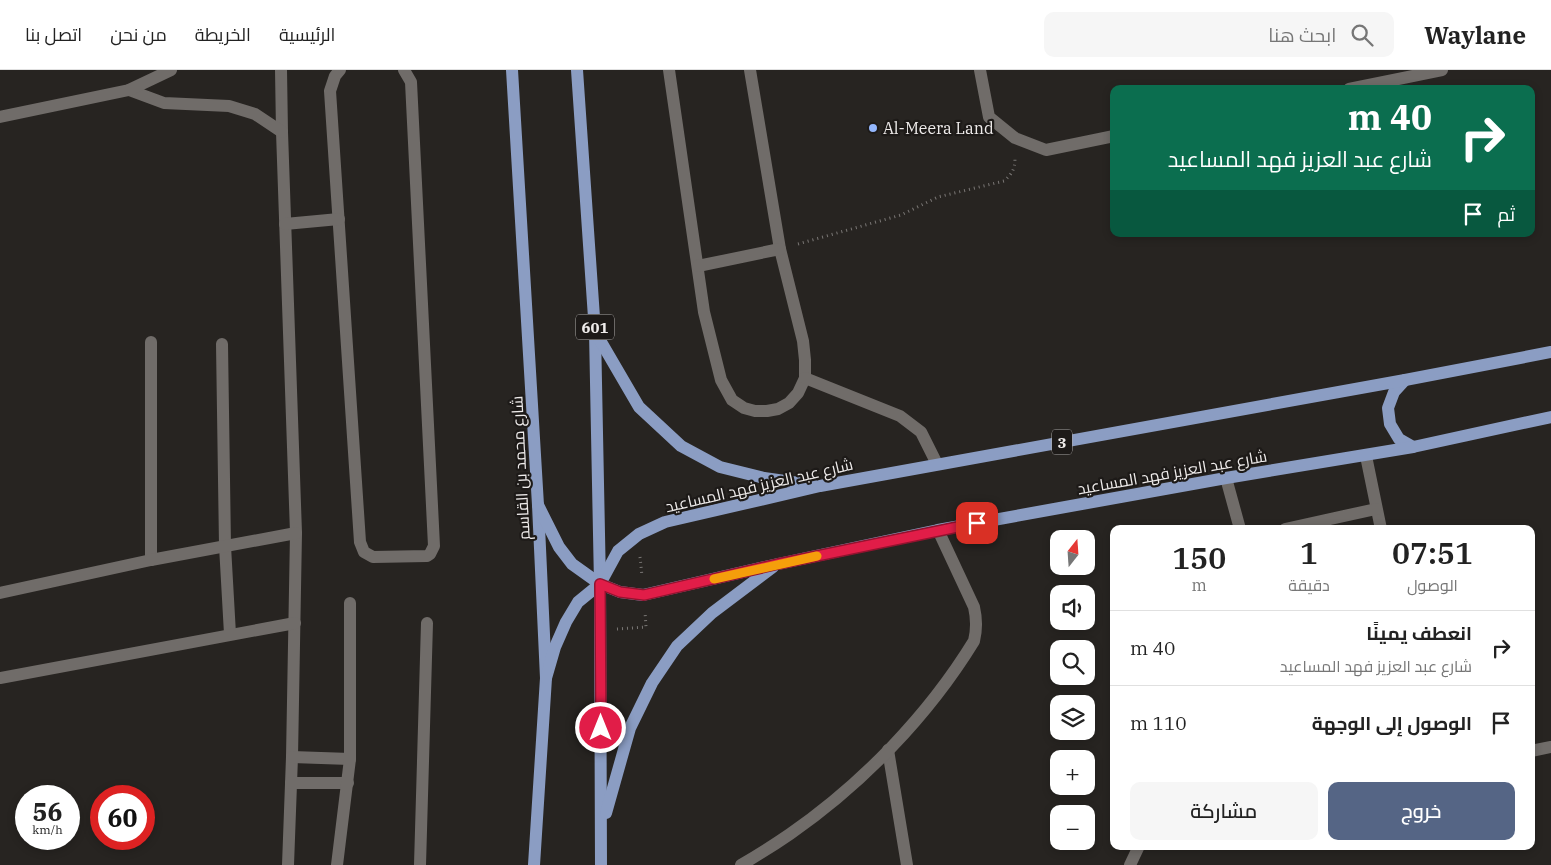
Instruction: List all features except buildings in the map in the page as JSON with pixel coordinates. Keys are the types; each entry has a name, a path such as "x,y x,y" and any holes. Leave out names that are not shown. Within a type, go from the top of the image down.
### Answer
{"main road":[{"name":"شارع محمد بن القاسم","path":"512,70 538,505 546,678 534,865"},
{"name":"601","path":"579,70 595,332 600,584 601,865"},
{"path":"595,332 639,407 680,446 720,466 764,478 820,486"},
{"name":"شارع عبد العزيز فهد المساعيد","path":"1551,352 820,486 665,522 639,534 618,551 600,584 620,592 644,595 938,530 1226,478 1366,456 1551,417"},
{"path":"1405,380 1394,392 1388,408 1390,424 1399,439 1413,447"},
{"path":"538,505 559,548 572,564 600,584 578,602 566,622 555,647 546,678"},
{"path":"602,827 630,728 652,683 677,646 712,613 778,564"}],"street":[{"path":"0,117 129,90 171,70"},
{"path":"281,70 296,533 288,865"},
{"path":"340,70 332,83 330,91 361,547 368,555 373,557 426,556 433,550 434,542 412,82 404,70"},
{"path":"669,70 704,312 721,380 732,400 744,408 755,411 768,411 778,409 789,403 798,393 806,378 803,341 780,249 750,70"},
{"path":"980,70 989,117 1015,138 1046,150 1110,137"},
{"path":"1369,85 1442,70"},
{"path":"129,90 164,103 229,106 255,114 282,132"},
{"path":"285,224 339,219"},
{"path":"698,266 780,249"},
{"path":"151,342 151,560"},
{"path":"222,344 226,546 230,634"},
{"path":"806,378 900,416 921,432 937,464"},
{"path":"1366,456 1380,525"},
{"path":"1226,478 1239,525"},
{"path":"1303,525 1376,509"},
{"path":"742,865 790,834 841,794 888,750 930,703 974,641 977,630 977,618 974,607 938,530"},
{"path":"0,593 151,560 296,533"},
{"path":"337,865 350,759 350,603"},
{"path":"0,678 295,623"},
{"path":"420,865 427,623"},
{"path":"1535,750 1551,747"},
{"path":"888,750 907,865"},
{"path":"292,757 350,759"},
{"path":"291,783 348,783"},
{"path":"1130,865 1137,850"}],"path":[{"path":"780,249 901,215 938,197 1004,181 1011,176 1015,168 1015,138"}],"slow traffic":[{"path":"714,579 817,556"}],"place":[{"name":"Al-Meera Land","path":"873,128"}],"route":[{"path":"601,728 600,584 620,592 644,595 778,564 977,523"}]}
